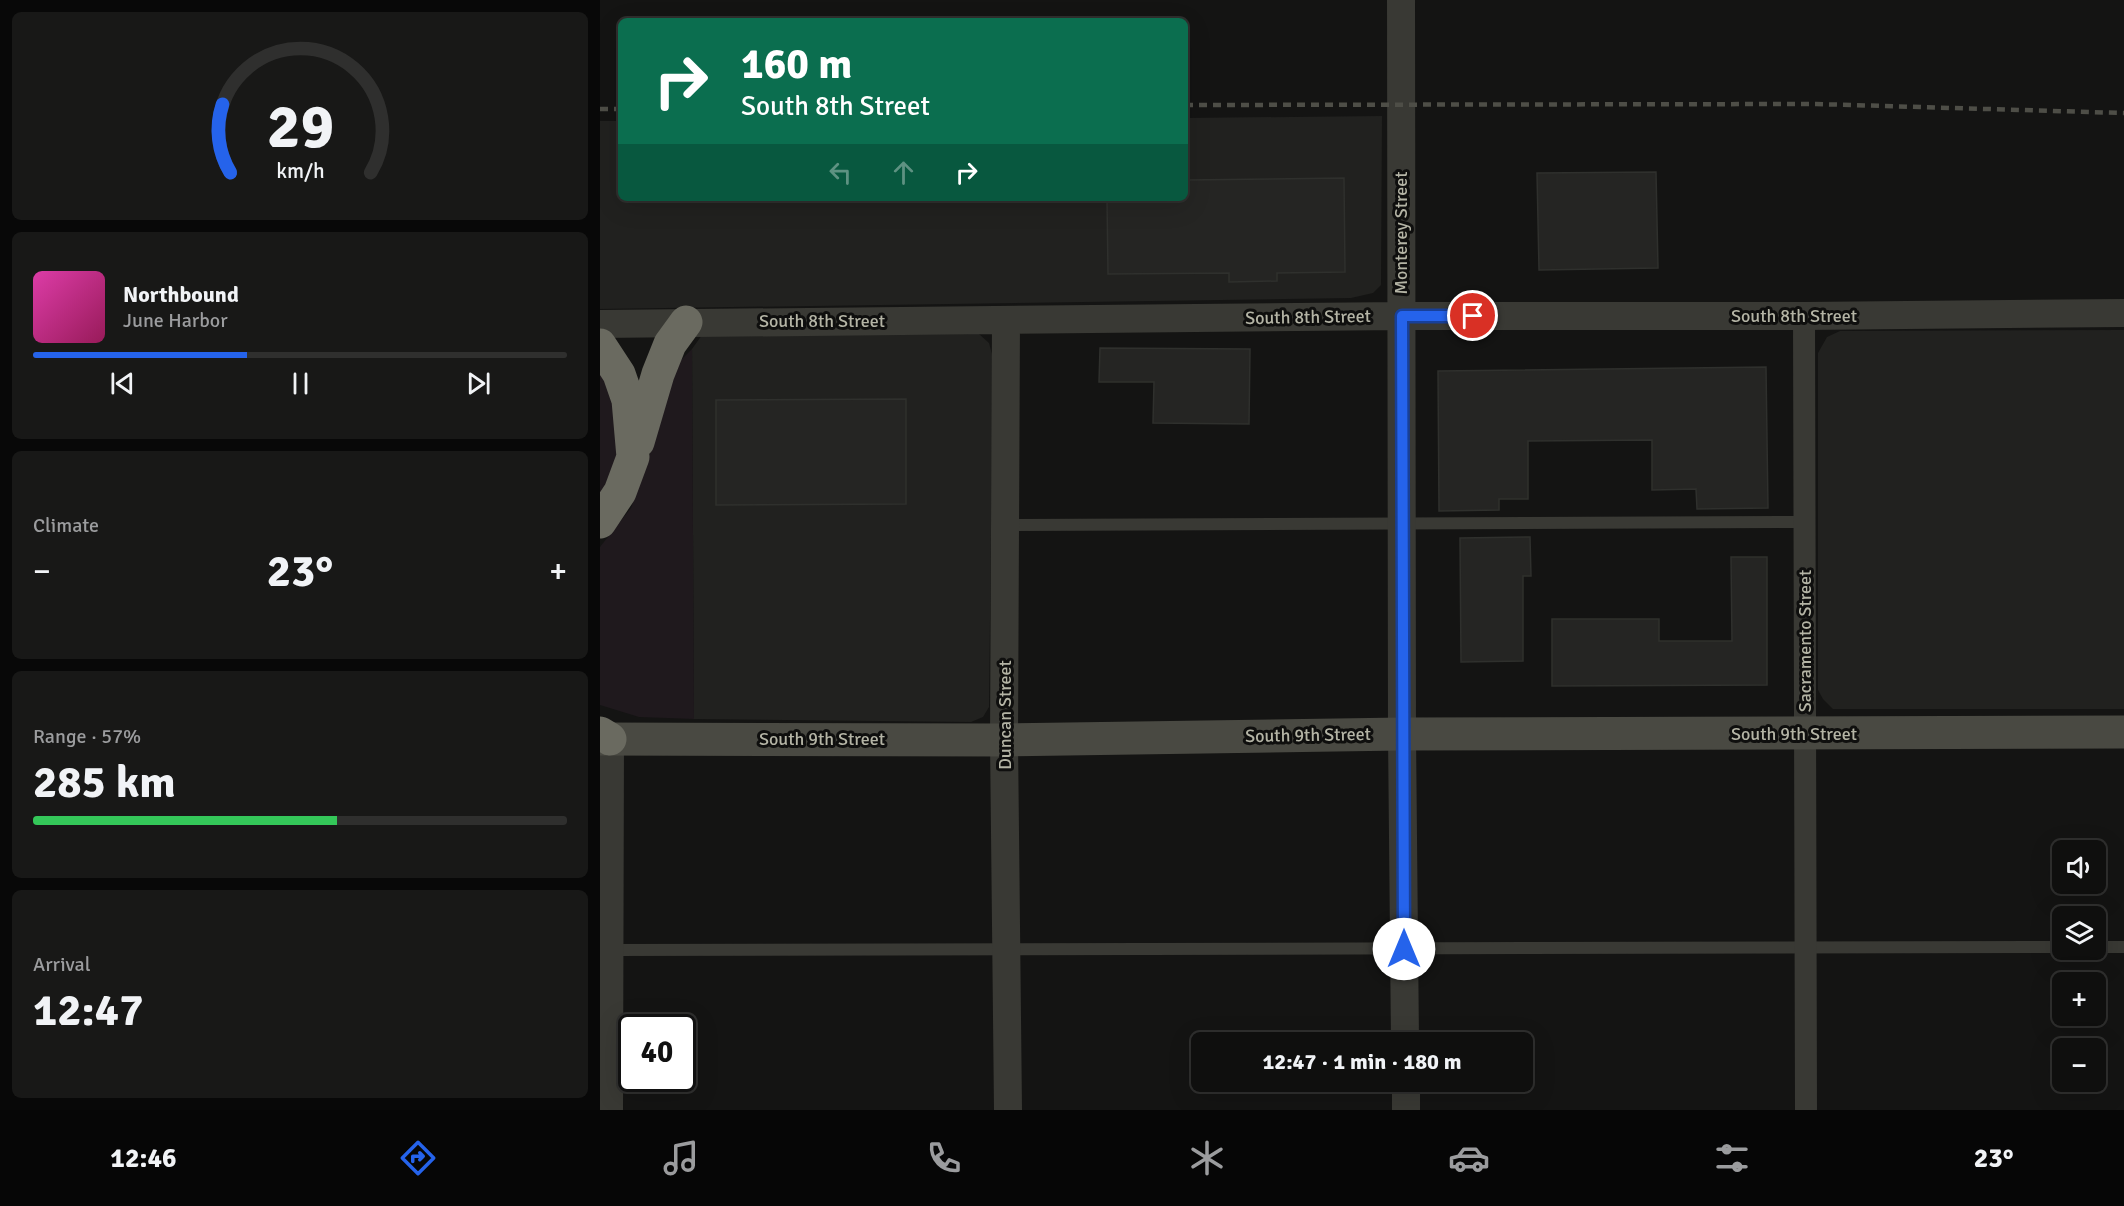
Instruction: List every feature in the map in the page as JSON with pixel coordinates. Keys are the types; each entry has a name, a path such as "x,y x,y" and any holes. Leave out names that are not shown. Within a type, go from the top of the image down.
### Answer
{"highway":[{"path":"600,522 620,492 662,364 670,344 686,322"},
{"path":"600,345 619,374 628,400 633,457"}],"main road":[{"name":"South 9th Street","path":"603,737 1004,740 1402,734 2124,732"}],"street":[{"name":"Monterey Street","path":"1401,0 1402,734 1406,1032"},
{"name":"South 8th Street","path":"600,324 1402,316 2124,313"},
{"name":"Sacramento Street","path":"1804,316 1806,1110"},
{"name":"Duncan Street","path":"1006,320 1004,740 1008,1110"},
{"path":"603,737 604,950 609,1110"},
{"path":"1406,1092 1406,1110"}],"lane":[{"path":"1004,525 1804,522"},
{"path":"604,950 2052,947"},
{"path":"2106,947 2124,947"}],"shaded area":[{"path":"1382,116 1381,285 1373,293 1351,298 600,309 600,121 618,121 618,201 1188,201 1188,118"},
{"path":"2124,330 2124,709 1833,709 1818,690 1818,353 1827,337 1840,331"},
{"path":"979,334 989,343 993,358 989,707 983,717 971,722 694,719 692,349 702,335"},
{"path":"692,349 694,719 639,717 600,705 600,547 631,508 678,363"},
{"path":"600,372 609,381 624,441 600,501"}],"building":[{"path":"1656,172 1658,268 1539,270 1537,173"},
{"path":"1344,178 1345,272 1277,273 1277,281 1229,282 1229,273 1108,274 1107,201 1188,201 1188,180"},
{"path":"1100,348 1250,349 1249,424 1153,423 1154,382 1099,382"},
{"path":"1766,367 1768,508 1697,509 1696,489 1652,490 1652,440 1528,441 1528,499 1499,499 1499,510 1439,511 1438,371"},
{"path":"906,399 906,504 716,505 716,400"},
{"path":"1530,537 1531,576 1523,576 1523,661 1461,662 1460,538"},
{"path":"1731,557 1767,557 1767,685 1552,686 1552,619 1659,619 1659,641 1732,641"}],"railway":[{"path":"1188,105 1816,104 2124,113"},
{"path":"600,109 618,109"}],"route":[{"path":"1404,949 1402,316 1473,316"}]}
